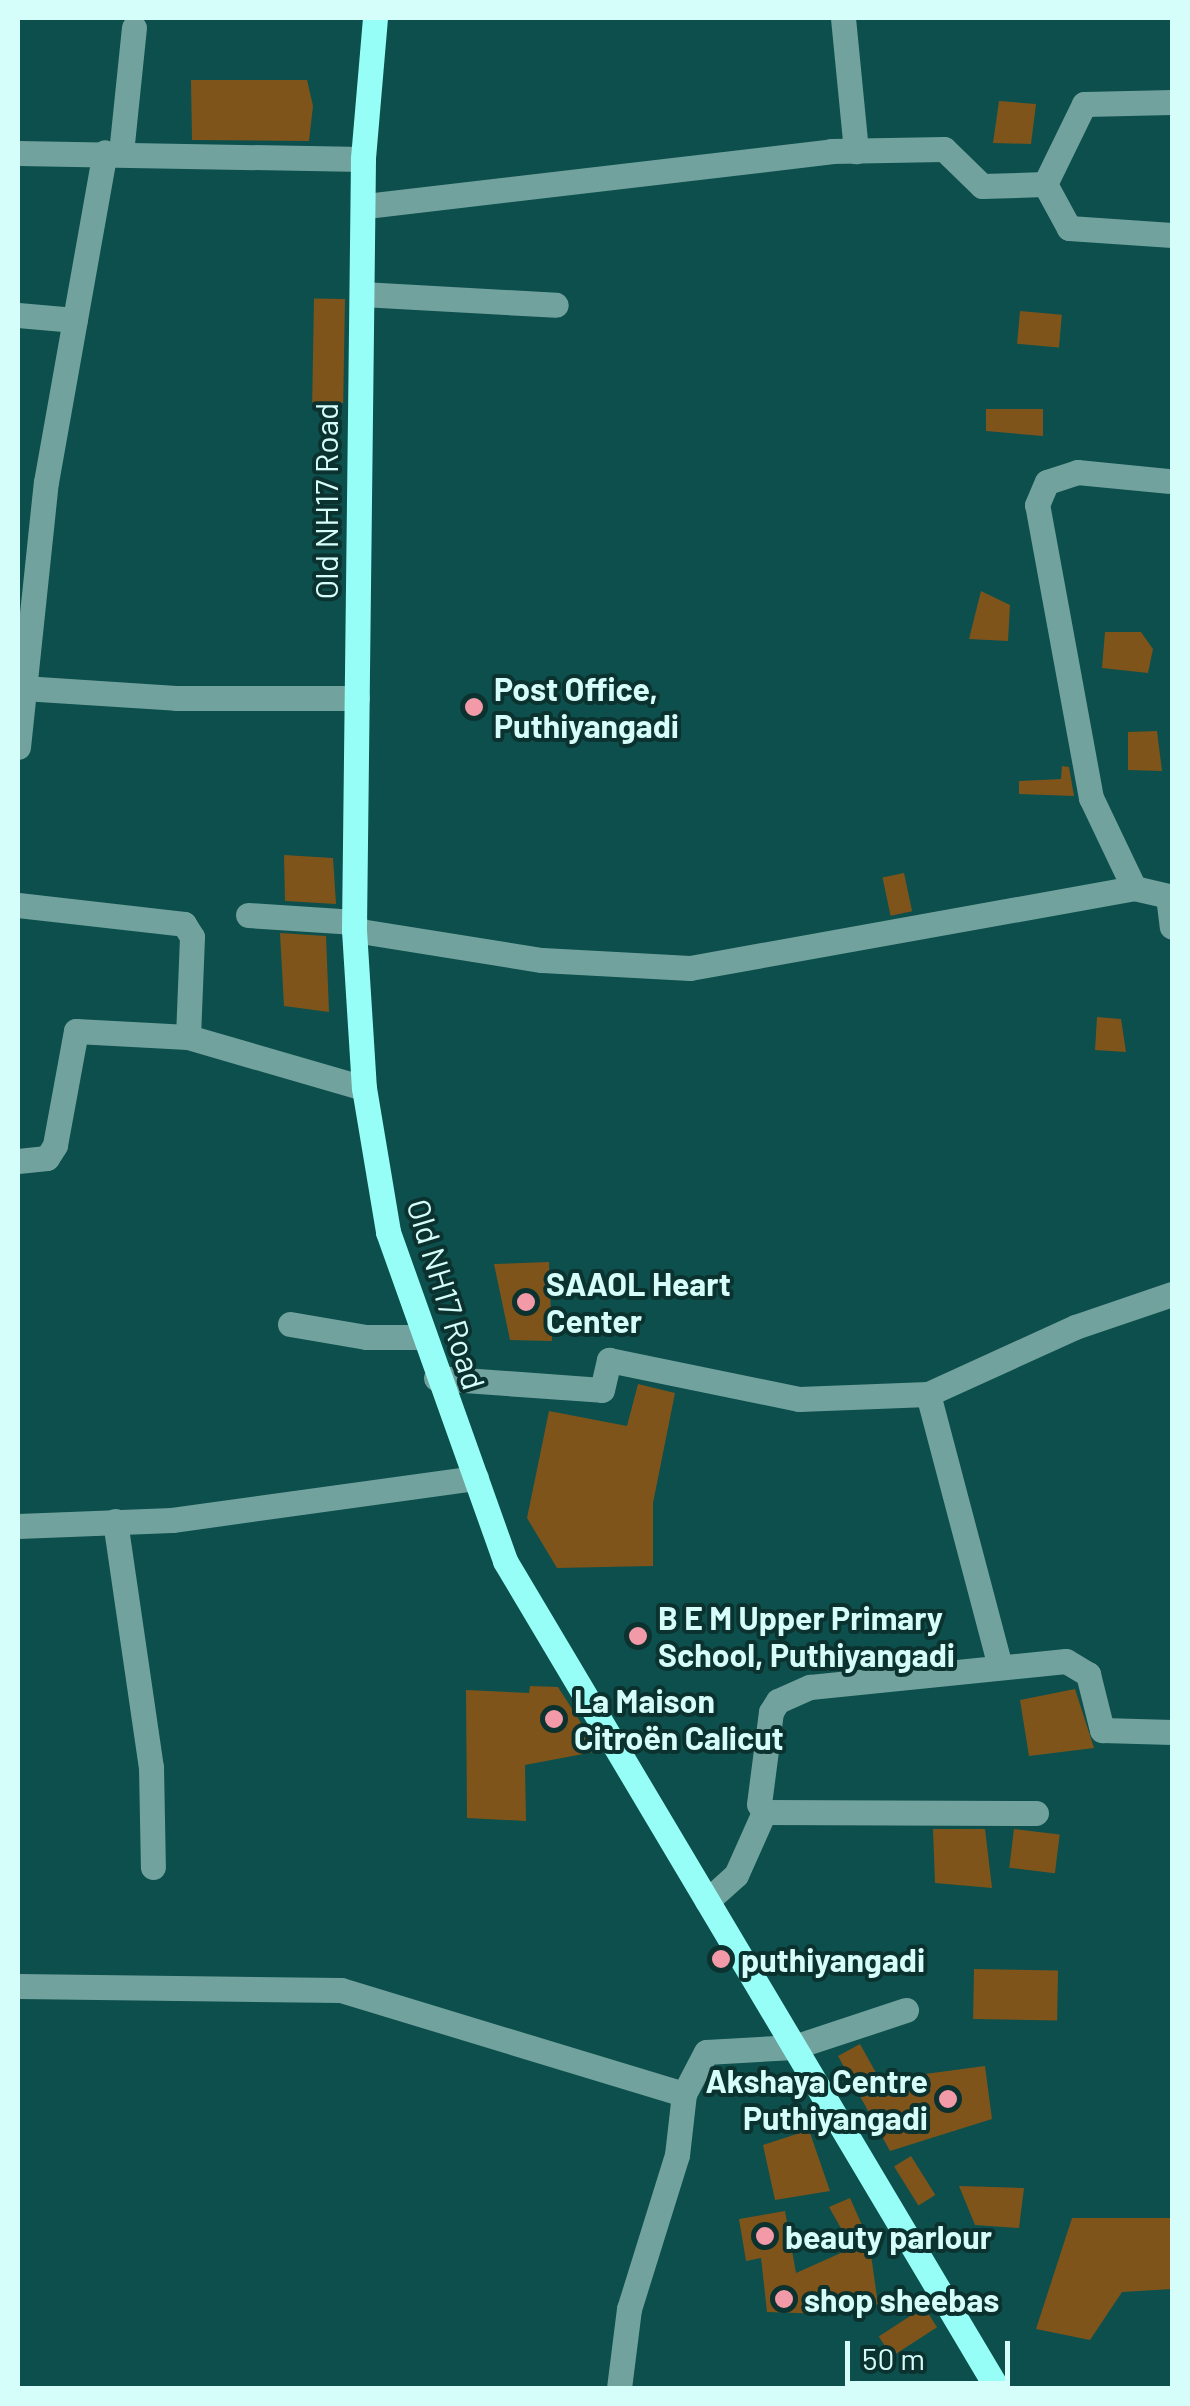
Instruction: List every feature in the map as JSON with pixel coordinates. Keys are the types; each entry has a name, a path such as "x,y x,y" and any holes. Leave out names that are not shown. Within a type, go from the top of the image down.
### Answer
{"main road":[{"name":"Old NH17 Road","path":"376,18 363,160 366,206 354,926 364,1088 388,1232 436,1378 505,1561 996,2388"}],"street":[{"path":"843,18 856,151"},
{"path":"18,747 46,482 134,28"},
{"path":"1045,184 1084,104 1172,102"},
{"path":"366,206 484,188 599,184 739,160 856,151 944,149 982,186 1045,184"},
{"path":"18,153 363,160"},
{"path":"1045,184 1069,228 1172,235"},
{"path":"362,294 556,305"},
{"path":"18,315 75,320"},
{"path":"1134,888 1092,798 1038,505 1047,482 1077,472 1168,481"},
{"path":"23,688 176,698 357,698"},
{"path":"248,916 354,926 542,960 690,968 1134,888 1168,896 1172,927"},
{"path":"18,905 184,924 192,936 188,1038"},
{"path":"18,1161 38,1162 54,1145 76,1031 188,1038 364,1088"},
{"path":"436,1378 602,1390 610,1360 799,1399 928,1394 1075,1326 1172,1294"},
{"path":"290,1324 366,1338 422,1337"},
{"path":"928,1394 1000,1666"},
{"path":"18,1526 172,1520 476,1478"},
{"path":"115,1521 151,1766 154,1867"},
{"path":"764,1812 759,1804 766,1736 778,1700 810,1686 1000,1666 1079,1664 1088,1674 1102,1730 1172,1732"},
{"path":"707,1901 736,1875 764,1812"},
{"path":"764,1812 1036,1813"},
{"path":"18,1986 341,1990 684,2094"},
{"path":"619,2388 629,2309 677,2154 684,2094 706,2052 794,2047 906,2010"}],"building":[{"path":"191,80 307,80 313,106 309,141 192,140"},
{"path":"999,101 1036,104 1031,144 993,143"},
{"path":"314,298 345,299 343,403 312,402"},
{"path":"1020,311 1062,315 1059,348 1017,344"},
{"path":"986,409 1043,409 1043,436 986,431"},
{"path":"981,591 1010,605 1008,641 969,639"},
{"path":"1105,632 1141,632 1153,649 1148,673 1102,668"},
{"path":"1157,731 1162,771 1128,770 1128,732"},
{"path":"1062,766 1069,767 1074,796 1019,794 1019,781 1061,779"},
{"path":"284,855 333,858 336,904 285,901"},
{"path":"904,873 912,911 891,916 882,878"},
{"path":"280,933 326,936 329,1012 284,1006"},
{"path":"1097,1017 1121,1019 1126,1052 1095,1050"},
{"name":"SAAOL Heart Center","path":"549,1262 552,1341 510,1340 494,1264"},
{"path":"638,1384 675,1393 653,1503 653,1566 557,1568 527,1518 549,1411 627,1426"},
{"path":"530,1686 558,1687 599,1751 525,1765 526,1821 467,1818 466,1690 529,1693"},
{"path":"1075,1689 1094,1748 1029,1756 1020,1700"},
{"path":"933,1829 985,1829 992,1888 935,1883"},
{"path":"1014,1829 1060,1835 1055,1873 1009,1868"},
{"path":"974,1969 1058,1970 1057,2020 973,2019"},
{"path":"860,2044 880,2080 985,2066 992,2119 890,2151 838,2056"},
{"path":"809,2130 830,2191 775,2200 763,2145"},
{"path":"911,2156 935,2195 918,2206 894,2167"},
{"path":"959,2186 1024,2188 1019,2228 975,2225"},
{"path":"850,2198 869,2241 878,2304 827,2314 767,2312 761,2258 746,2261 739,2219 785,2211 796,2273 852,2248 829,2207"},
{"path":"1072,2218 1172,2218 1172,2289 1122,2292 1090,2340 1036,2329"},
{"path":"924,2307 937,2327 892,2357 879,2336"}],"place":[{"name":"Post Office, Puthiyangadi","path":"474,707"},
{"name":"SAAOL Heart Center","path":"526,1302"},
{"name":"B E M Upper Primary School, Puthiyangadi","path":"638,1636"},
{"name":"La Maison Citroën Calicut","path":"554,1719"},
{"name":"puthiyangadi","path":"721,1959"},
{"name":"Akshaya Centre Puthiyangadi","path":"948,2099"},
{"name":"beauty parlour","path":"765,2236"},
{"name":"shop sheebas","path":"784,2299"}]}
